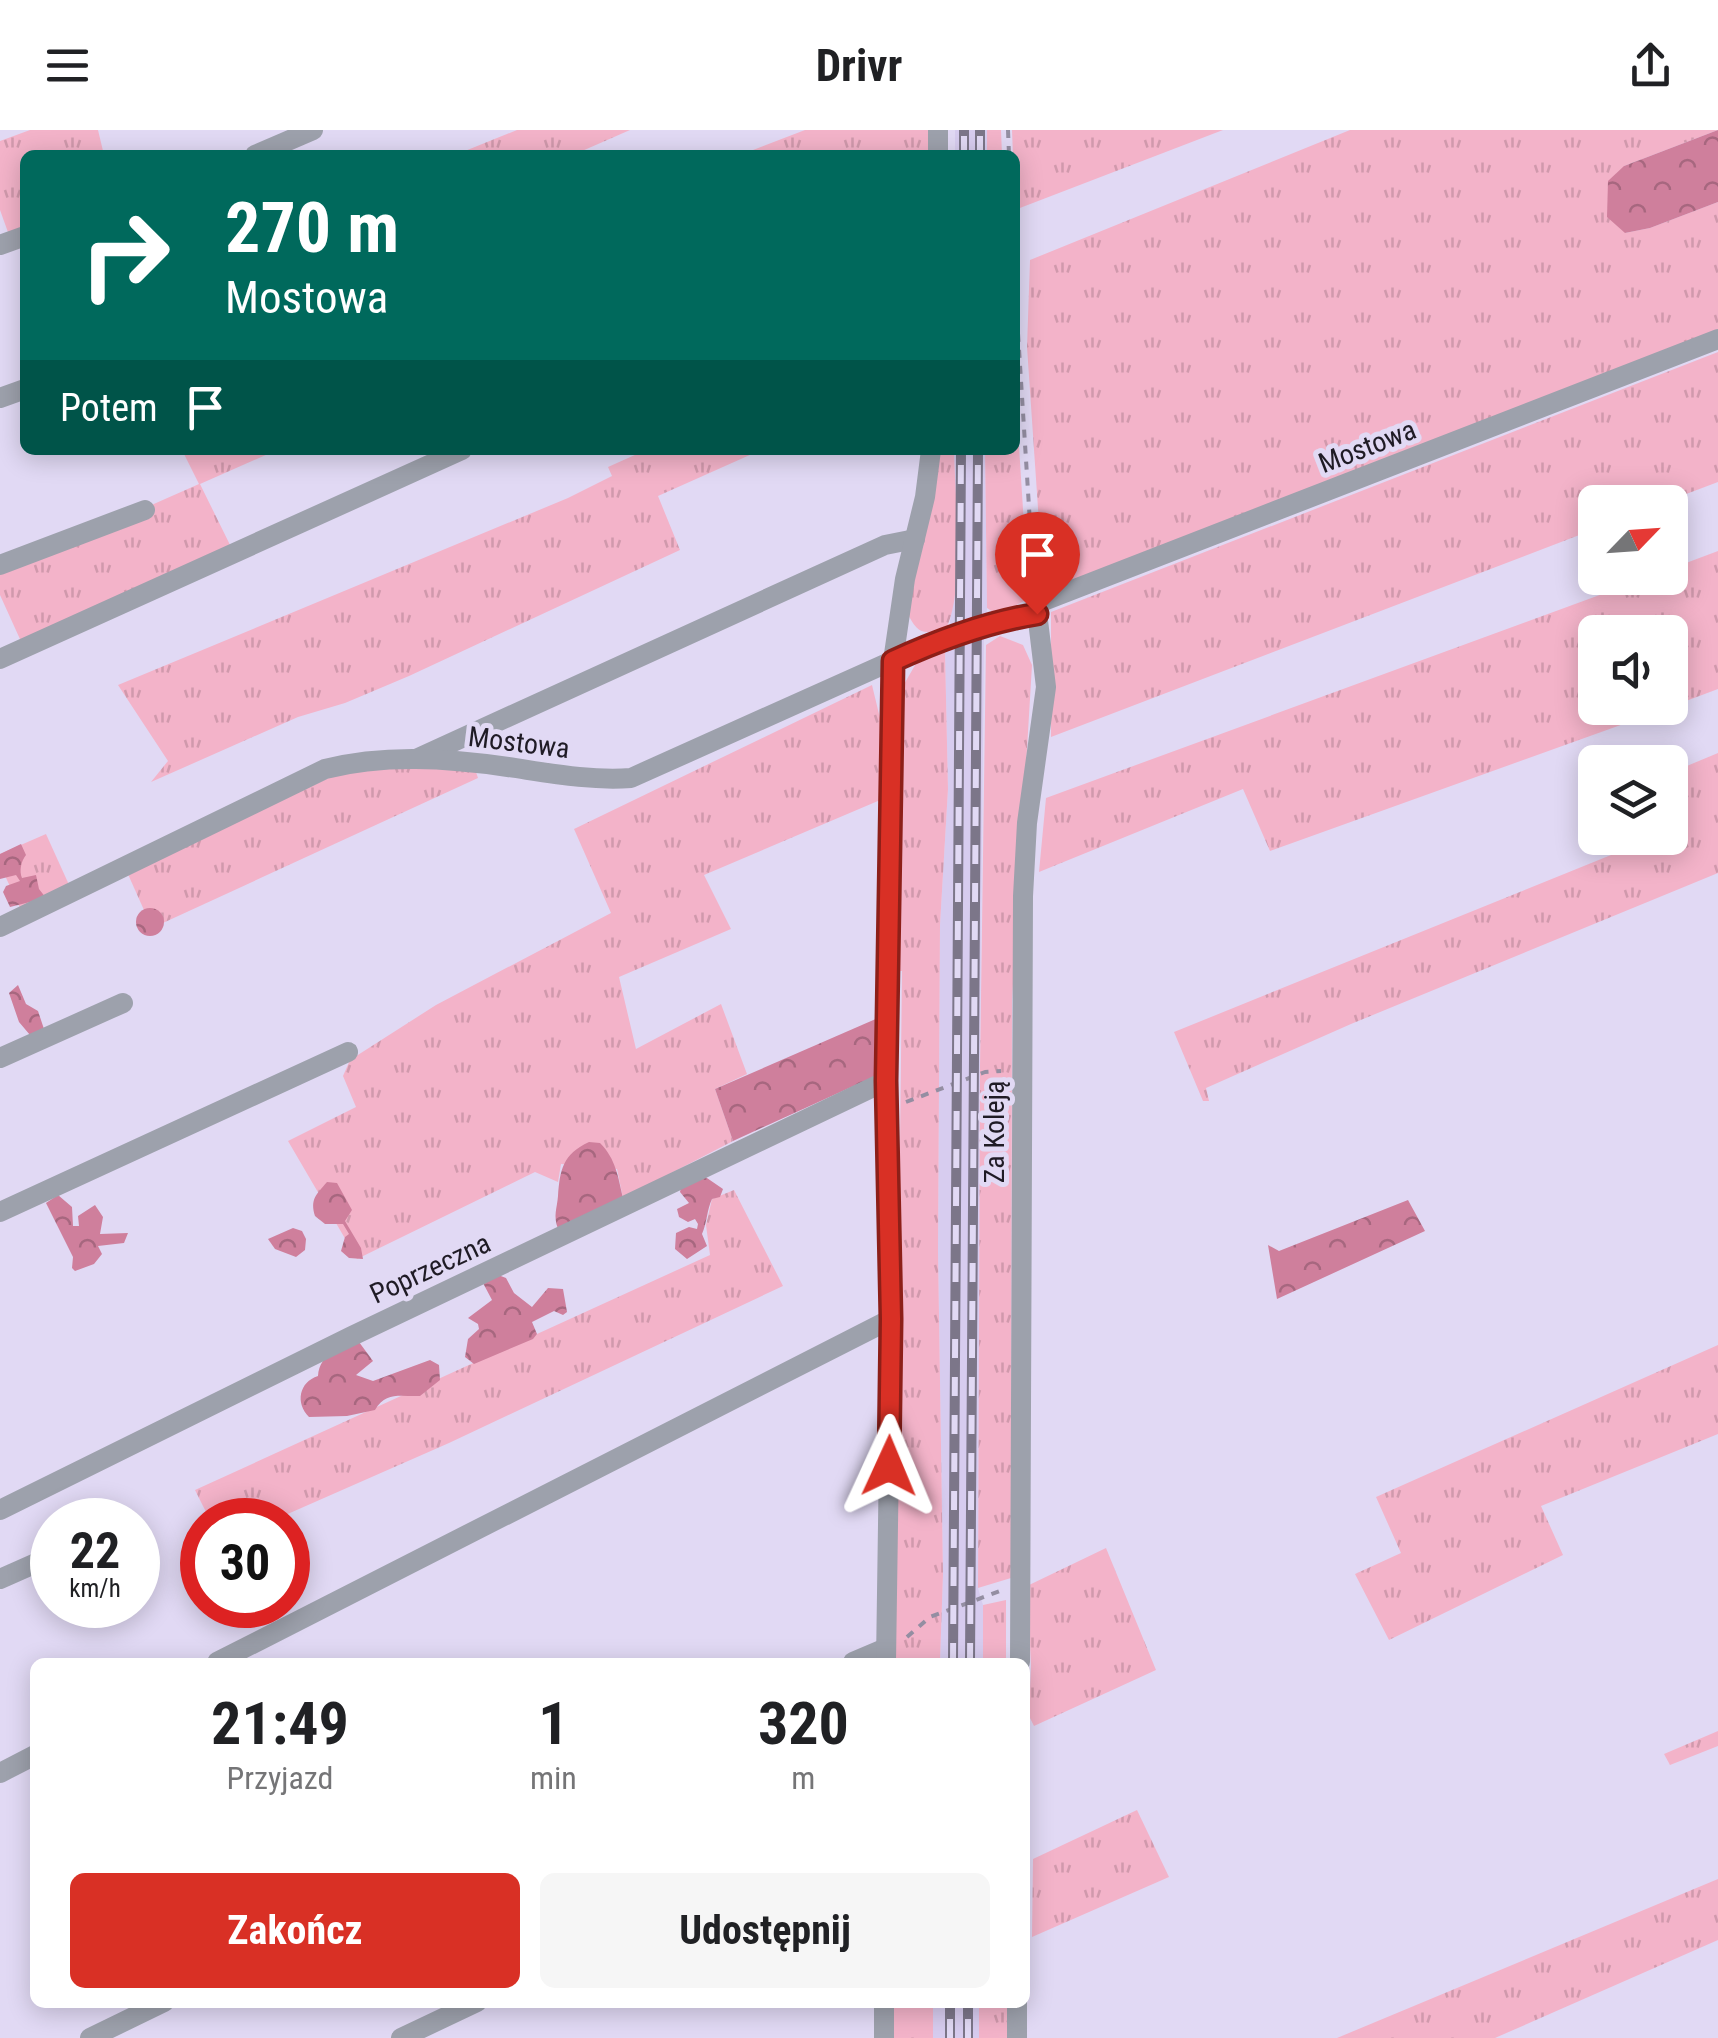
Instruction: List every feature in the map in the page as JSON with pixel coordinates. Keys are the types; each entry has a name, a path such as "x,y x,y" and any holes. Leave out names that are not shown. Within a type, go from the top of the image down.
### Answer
{"street":[{"path":"267,150 313,130"},
{"name":"Mostowa","path":"0,928 325,769 373,759 416,759 489,764 594,779 630,778 934,642 1036,609 1718,339"},
{"path":"0,658 451,455"},
{"path":"886,1654 893,661 905,579 926,497 930,455"},
{"path":"0,565 146,510"},
{"path":"416,759 885,546 915,539"},
{"name":"Za Koleją","path":"1020,1658 1025,850 1046,687 1036,609"},
{"path":"0,1058 123,1004"},
{"path":"0,1212 348,1052"},
{"name":"Poprzeczna","path":"0,1510 370,1327 887,1092"},
{"path":"224,1658 891,1319"},
{"path":"0,1580 30,1566"},
{"path":"0,1772 30,1757"},
{"path":"90,2038 152,2008"},
{"path":"401,2038 464,2008"},
{"path":"884,2008 884,2038"},
{"path":"1017,2008 1017,2038"}],"path":[{"path":"1020,364 1033,568"},
{"path":"887,1092 909,1102 984,1072 1021,1073"},
{"path":"886,1654 930,1617 1021,1584"}],"shaded area":[{"path":"955,130 987,130 987,150 955,150"},
{"path":"954,455 985,455 978,1588 983,1605 983,1658 940,1658 940,925 948,789 945,651 951,649 956,575"},
{"path":"933,2008 979,2008 979,2038 933,2038"}],"green space":[{"path":"30,130 98,130 103,150 20,150 20,232 9,235 0,210 0,141"},
{"path":"517,130 630,130 584,150 467,150"},
{"path":"805,130 930,130 930,150 753,150"},
{"path":"987,130 1001,130 1002,150 987,150"},
{"path":"1012,130 1223,130 1020,208 1020,150 1013,150"},
{"path":"1350,130 1718,130 1624,166 1625,233 1650,228 1718,202 1718,331 1044,596 1027,347 1030,260"},
{"path":"1718,130 1718,202 1650,228 1625,233 1607,217 1608,181 1624,166"},
{"path":"1718,352 1718,482 1688,493 1688,485 1578,485 1578,536 1051,737 1051,612"},
{"path":"184,455 266,455 200,484 234,553 24,648 0,595 0,572 199,484"},
{"path":"635,455 750,455 658,496 680,550 409,676 345,703 298,717 151,782 168,761 118,685 568,498 612,476 608,467"},
{"path":"935,455 954,455 957,565 953,609 947,627 932,632 918,629 907,612"},
{"path":"985,455 1020,455 1028,588 1024,601 998,615 987,608"},
{"path":"1718,551 1718,689 1688,700 1688,615 1578,615 1578,725 1621,725 1270,851 1243,789 1039,872 1046,798 1600,595 1688,595 1688,562"},
{"path":"1000,636 1023,645 1032,665 1012,1001 1011,1578 978,1588 986,645"},
{"path":"945,651 948,789 940,925 938,1251 943,1574 940,1658 894,1658 902,971 899,693 918,660"},
{"path":"872,685 885,739 885,798 704,875 731,929 619,977 636,1049 721,1004 747,1074 715,1089 733,1141 623,1198 617,1169 561,1164 558,1182 535,1172 357,1259 288,1141 356,1107 343,1076 350,1060 436,1005 611,913 574,829"},
{"path":"1718,753 1718,873 1206,1088 1209,1101 1203,1101 1174,1032 1611,855 1688,855 1688,766"},
{"path":"350,768 475,769 478,778 152,928 127,872"},
{"path":"46,834 70,887 21,910 0,865 0,854"},
{"path":"21,844 26,855 21,866 22,878 36,875 46,898 10,907 3,892 6,886 20,881 16,875 0,879 0,854"},
{"path":"150,908 160,912 164,922 160,932 150,936 140,932 136,922 140,912"},
{"path":"18,985 26,1004 38,1011 44,1029 30,1035 19,1022 9,993"},
{"path":"878,1018 880,1074 733,1141 715,1089"},
{"path":"589,1142 600,1143 610,1155 623,1198 558,1229 556,1212 562,1170 568,1157"},
{"path":"704,1176 723,1189 709,1207 702,1234 707,1246 687,1259 675,1249 676,1233 689,1227 697,1229 698,1224 695,1219 688,1222 679,1217 677,1209 689,1203 680,1192 682,1184"},
{"path":"327,1182 337,1183 352,1210 345,1221 363,1259 349,1258 341,1251 349,1234 343,1224 325,1224 315,1216 315,1198"},
{"path":"734,1190 783,1286 310,1504 310,1498 199,1498 195,1490 710,1255 706,1225 712,1199"},
{"path":"58,1195 72,1207 73,1226 79,1226 78,1216 95,1205 103,1217 100,1234 128,1233 124,1243 98,1246 102,1254 94,1264 75,1271 73,1257 46,1203"},
{"path":"1408,1200 1425,1231 1277,1299 1268,1245 1279,1251"},
{"path":"293,1228 302,1231 306,1239 305,1250 296,1257 275,1249 268,1239"},
{"path":"493,1273 506,1278 514,1293 532,1307 548,1288 563,1289 567,1312 563,1315 554,1311 532,1322 537,1334 533,1339 474,1364 465,1357 468,1339 479,1329 468,1318 492,1300 483,1283"},
{"path":"359,1342 373,1361 356,1375 373,1381 430,1360 439,1365 440,1380 420,1396 389,1397 375,1410 347,1416 309,1417 302,1406 303,1388 318,1376 327,1357"},
{"path":"1718,1345 1718,1434 1541,1506 1563,1555 1389,1640 1355,1574 1401,1553 1376,1497"},
{"path":"1106,1548 1156,1670 1034,1726 1030,1718 1027,1586"},
{"path":"1006,1600 1006,1658 983,1658 983,1605"},
{"path":"1718,1731 1718,1746 1670,1765 1664,1754"},
{"path":"1137,1810 1169,1877 1032,1937 1033,1859"},
{"path":"1718,1879 1718,1940 1495,2038 1337,2038"},
{"path":"890,2008 933,2008 933,2038 890,2038"},
{"path":"979,2008 1008,2008 1007,2038 979,2038"}],"railway":[{"path":"964,130 964,150"},
{"path":"980,130 980,150"},
{"path":"953,1658 961,455"},
{"path":"970,1658 978,455"},
{"path":"950,2008 950,2038"},
{"path":"968,2008 968,2038"}],"route":[{"path":"889,1466 891,1319 886,1081 893,661 934,642 1002,620 1037,614"}]}
